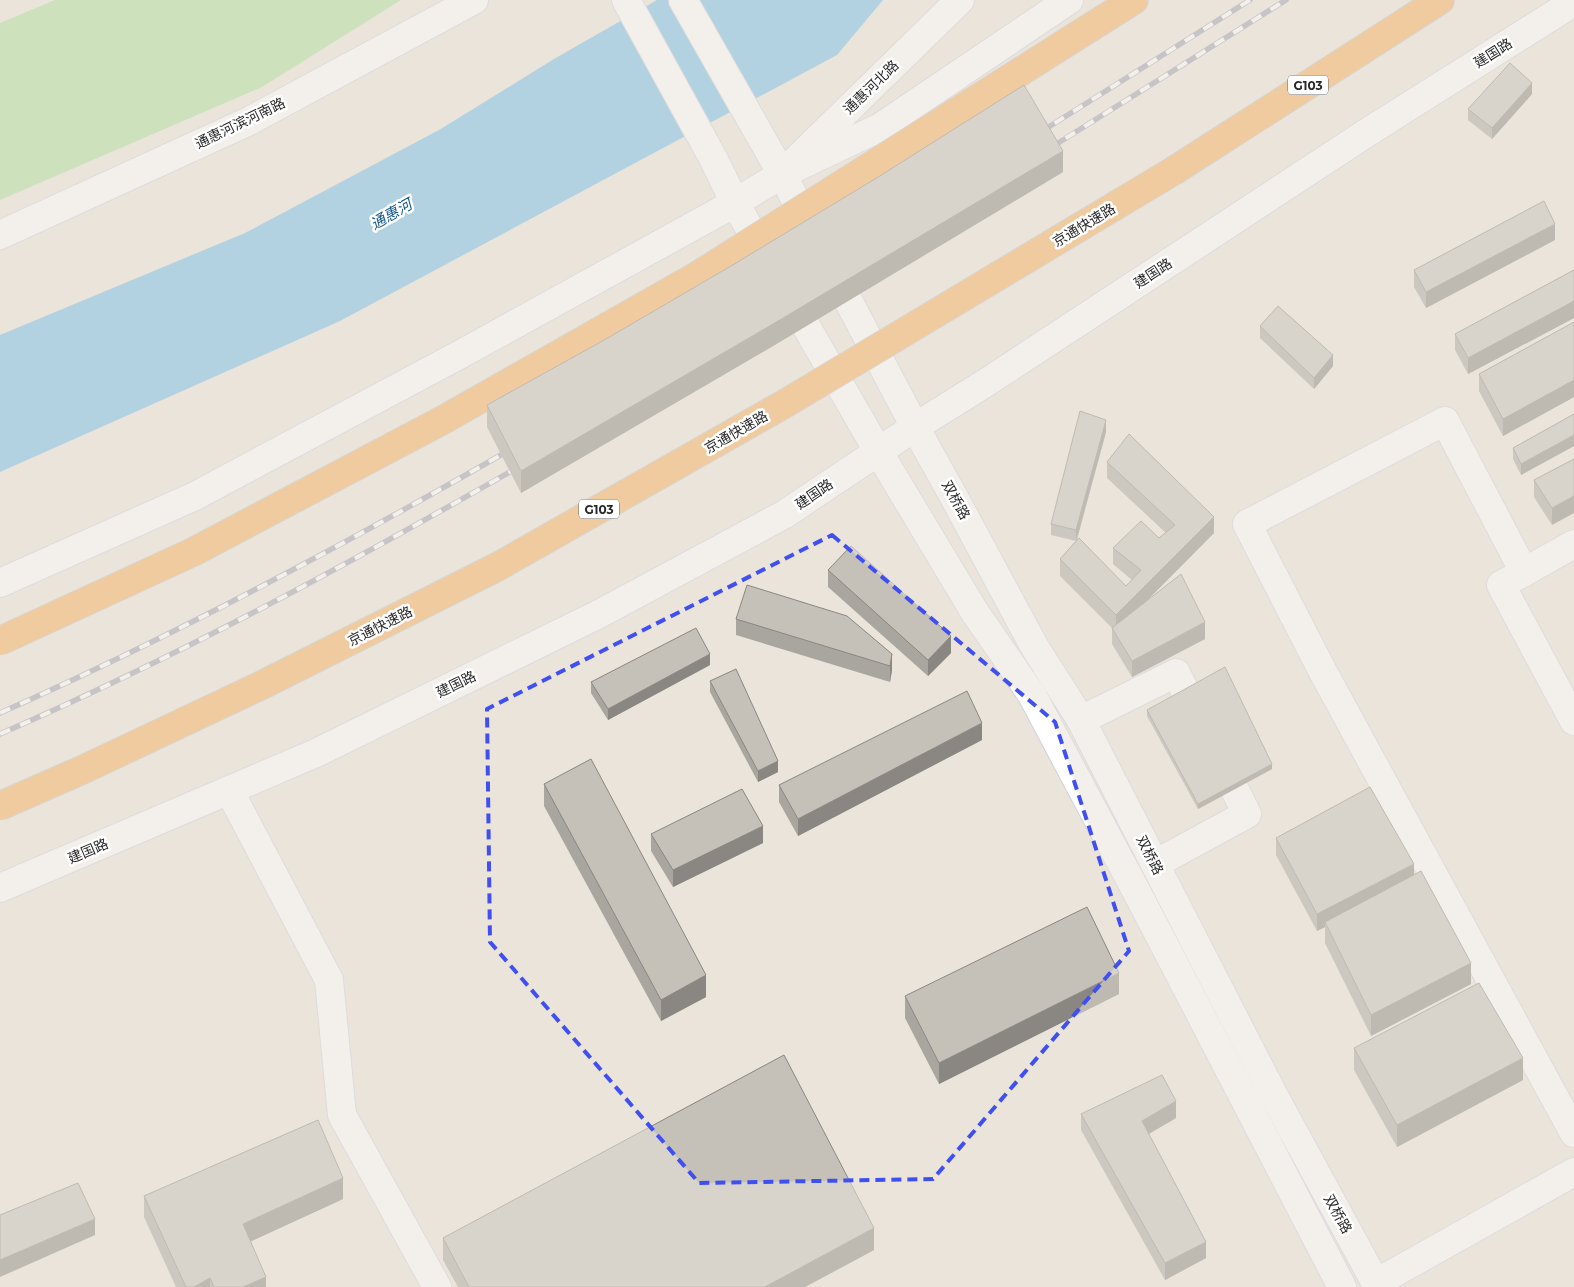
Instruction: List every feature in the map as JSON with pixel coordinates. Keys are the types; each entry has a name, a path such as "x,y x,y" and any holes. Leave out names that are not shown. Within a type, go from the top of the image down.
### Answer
{"highway":[{"path":"0,641 192,552 443,420 697,276 1134,0"},
{"name":"京通快速路","path":"0,806 82,770 262,685 497,568 786,403 1176,170 1440,0"}],"main road":[{"name":"通惠河滨河南路","path":"0,235 247,122 474,0"},
{"name":"双桥路","path":"626,0 713,158 735,203 878,451 974,611 1032,695 1342,1287"},
{"name":"双桥路","path":"683,0 782,174 915,427 956,499 1034,646 1081,720 1274,1096 1377,1285"},
{"name":"通惠河北路","path":"782,174 960,0"},
{"path":"0,583 195,496 459,355 735,203 782,174 879,128 1069,0"},
{"name":"建国路","path":"0,888 316,753 599,614 785,514 878,451 995,377 1360,137 1574,2"},
{"path":"1524,572 1446,421 1247,524 1322,670 1574,1133"},
{"path":"1574,544 1501,585 1574,721"},
{"path":"1081,720 1176,673 1247,814 1155,864"},
{"path":"229,790 329,980 342,1115 437,1287"},
{"path":"1377,1285 1574,1172"}],"highlighted area":[{"path":"832,535 1055,722 1129,951 933,1179 699,1183 490,942 487,709"}],"green space":[{"path":"55,0 401,0 262,87 0,200 0,23"}],"water":[{"name":"通惠河","path":"657,0 883,0 837,55 340,321 0,472 0,335 245,233 439,130 554,59"}],"building":[{"path":"1510,63 1532,83 1492,128 1468,109"},
{"path":"1024,85 1063,151 773,324 521,471 487,405 606,339 731,266 875,179"},
{"path":"1544,201 1555,224 1426,292 1414,270"},
{"path":"1574,270 1574,301 1468,358 1455,334"},
{"path":"1278,306 1333,355 1314,378 1260,326"},
{"path":"1574,322 1574,380 1503,419 1479,374"},
{"path":"1080,411 1106,420 1076,530 1051,524"},
{"path":"1574,414 1574,435 1521,464 1513,448"},
{"path":"1129,434 1214,517 1116,615 1060,559 1079,538 1126,586 1141,570 1113,548 1141,521 1159,538 1175,525 1107,462"},
{"path":"1574,459 1574,496 1552,508 1534,480"},
{"path":"851,546 951,636 928,660 828,570"},
{"path":"1181,574 1205,622 1132,661 1112,628"},
{"path":"747,585 847,616 892,654 890,666 736,619"},
{"path":"696,628 710,654 608,709 591,682"},
{"path":"1225,667 1272,764 1198,804 1147,710"},
{"path":"736,669 778,761 758,771 710,681"},
{"path":"967,691 982,723 798,819 779,785"},
{"path":"591,759 706,975 661,1000 544,784"},
{"path":"1370,787 1414,864 1317,914 1276,838"},
{"path":"742,789 763,826 673,870 651,834"},
{"path":"1421,871 1471,963 1371,1015 1325,922"},
{"path":"1087,907 1119,973 939,1063 905,996"},
{"path":"1479,983 1523,1058 1397,1125 1354,1048"},
{"path":"784,1055 874,1228 765,1287 469,1287 443,1238"},
{"path":"1162,1075 1176,1101 1142,1121 1206,1242 1165,1263 1081,1114"},
{"path":"318,1120 343,1178 243,1224 266,1277 243,1287 214,1287 210,1278 194,1287 186,1287 144,1196"},
{"path":"78,1183 95,1219 0,1260 0,1215"}],"railway":[{"path":"1036,135 1250,0"},
{"path":"1047,150 1286,0"},
{"path":"0,713 131,652 260,587 387,519 513,448"},
{"path":"0,734 134,673 265,607 522,465"}]}
